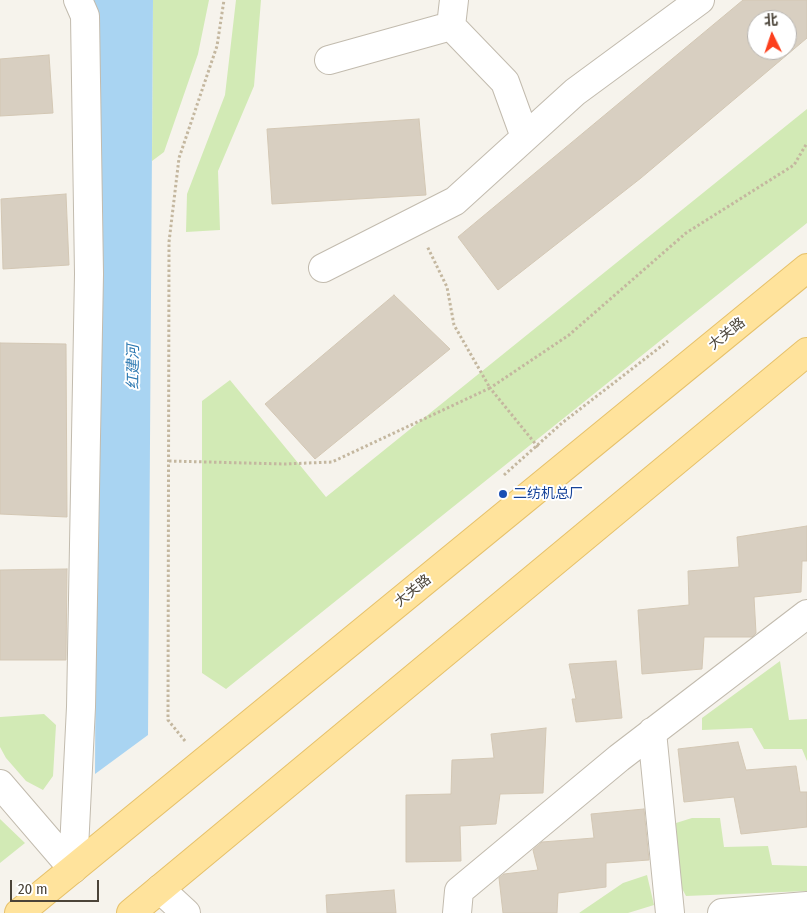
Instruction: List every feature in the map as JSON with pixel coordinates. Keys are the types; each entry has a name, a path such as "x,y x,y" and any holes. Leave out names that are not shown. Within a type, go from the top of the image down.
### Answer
{"main road":[{"name":"大关路","path":"19,913 807,268"},
{"path":"131,913 807,352"}],"street":[{"path":"73,869 81,707 88,274 85,16 78,0"},
{"path":"323,268 455,200 575,92 700,0"},
{"path":"329,60 452,13 505,82 525,137"},
{"path":"457,913 459,891 652,732 807,614"},
{"path":"652,732 670,913"},
{"path":"0,784 73,869"},
{"path":"160,889 186,913"},
{"path":"722,913 807,906"}],"path":[{"path":"204,762 168,720 169,242 179,158 216,46 224,0"},
{"path":"169,461 284,464 332,462 490,388 569,335 686,233 794,165 807,143"},
{"path":"416,220 447,287 454,325 490,388 558,472"}],"green space":[{"path":"153,0 209,0 198,54 164,152 152,161"},
{"path":"236,0 261,0 254,86 218,171 220,230 186,232 187,194 225,95"},
{"path":"807,109 807,223 226,689 202,673 202,401 230,380 326,497"},
{"path":"780,661 789,720 807,719 807,761 802,749 764,749 752,728 702,730 702,718"},
{"path":"44,714 56,725 53,776 43,790 26,781 6,758 0,747 0,717"},
{"path":"692,818 720,818 724,847 768,846 772,865 807,866 807,891 686,896 678,881 676,823"},
{"path":"0,819 25,843 0,863"},
{"path":"647,875 654,905 628,913 579,913 623,883"}],"water":[{"name":"红建河","path":"93,0 153,0 148,735 95,774 97,388"}],"building":[{"path":"743,0 807,0 807,38 797,46 797,10 747,10 747,60 781,60 641,178 498,290 458,237"},
{"path":"49,55 53,113 0,116 0,59"},
{"path":"419,119 426,195 272,204 267,129"},
{"path":"66,194 69,265 3,269 1,199"},
{"path":"394,295 450,349 315,459 265,404"},
{"path":"0,343 66,344 67,517 0,514"},
{"path":"807,526 807,561 802,561 801,592 754,597 756,633 752,637 704,637 702,669 642,674 638,610 689,605 688,571 739,567 737,537"},
{"path":"67,569 66,660 0,660 0,570"},
{"path":"616,661 622,718 576,722 572,699 576,699 569,664"},
{"path":"546,728 543,793 500,794 496,824 460,826 461,861 406,862 406,795 451,794 452,760 494,758 491,734"},
{"path":"738,742 746,770 796,766 800,792 807,792 807,827 741,834 734,797 684,802 678,749"},
{"path":"644,809 649,860 606,863 606,887 558,893 557,913 503,913 499,878 504,874 538,870 533,850 542,842 594,838 591,814"},
{"path":"394,890 396,913 327,913 326,895"}],"place":[{"name":"二纺机总厂","path":"503,494"}]}
